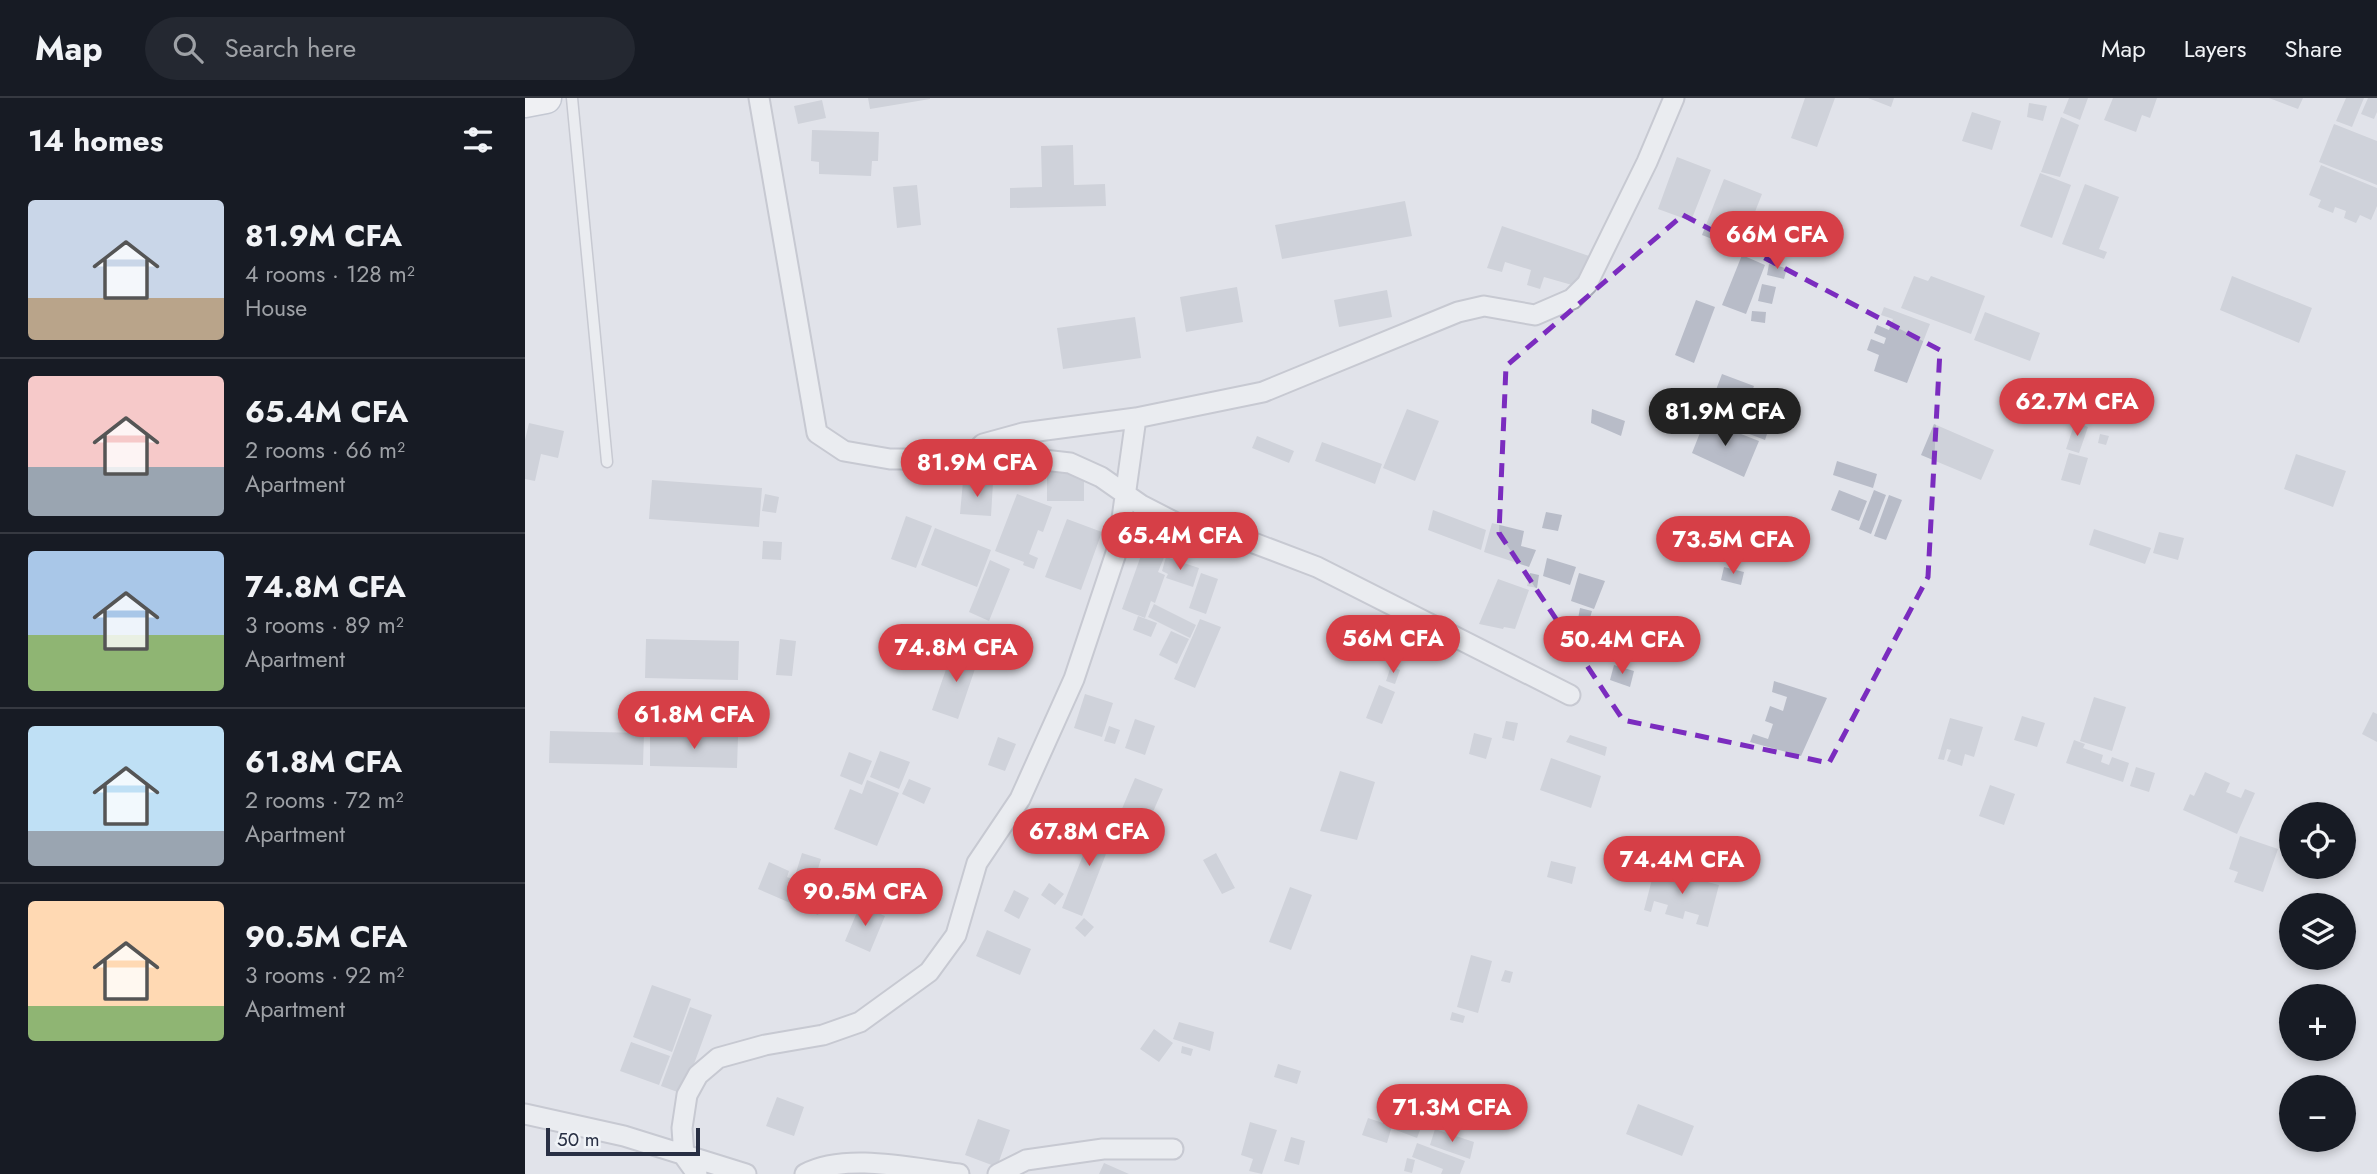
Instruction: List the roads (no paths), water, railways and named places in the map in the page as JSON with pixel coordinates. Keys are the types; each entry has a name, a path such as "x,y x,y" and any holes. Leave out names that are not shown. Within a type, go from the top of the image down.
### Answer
{"main road":[{"path":"525,102 546,98"}],"street":[{"path":"759,98 817,433 844,451 890,459 1035,459 1070,463 1101,477 1180,525 1230,534 1317,567 1570,695"},
{"path":"967,460 983,444 1023,433 1136,418 1263,392 1458,312 1484,306 1535,315 1572,299 1587,284 1647,162 1674,98"},
{"path":"697,1174 684,1156 682,1128 687,1095 698,1074 717,1058 765,1045 823,1035 860,1022 929,972 956,935 977,863 1020,799 1074,679 1118,547 1136,418"},
{"path":"525,1114 624,1136 746,1174"},
{"path":"997,1174 1027,1160 1052,1156 1103,1149 1173,1149"},
{"path":"805,1174 817,1168 861,1163 959,1174"}],"lane":[{"path":"572,98 607,462"}]}
